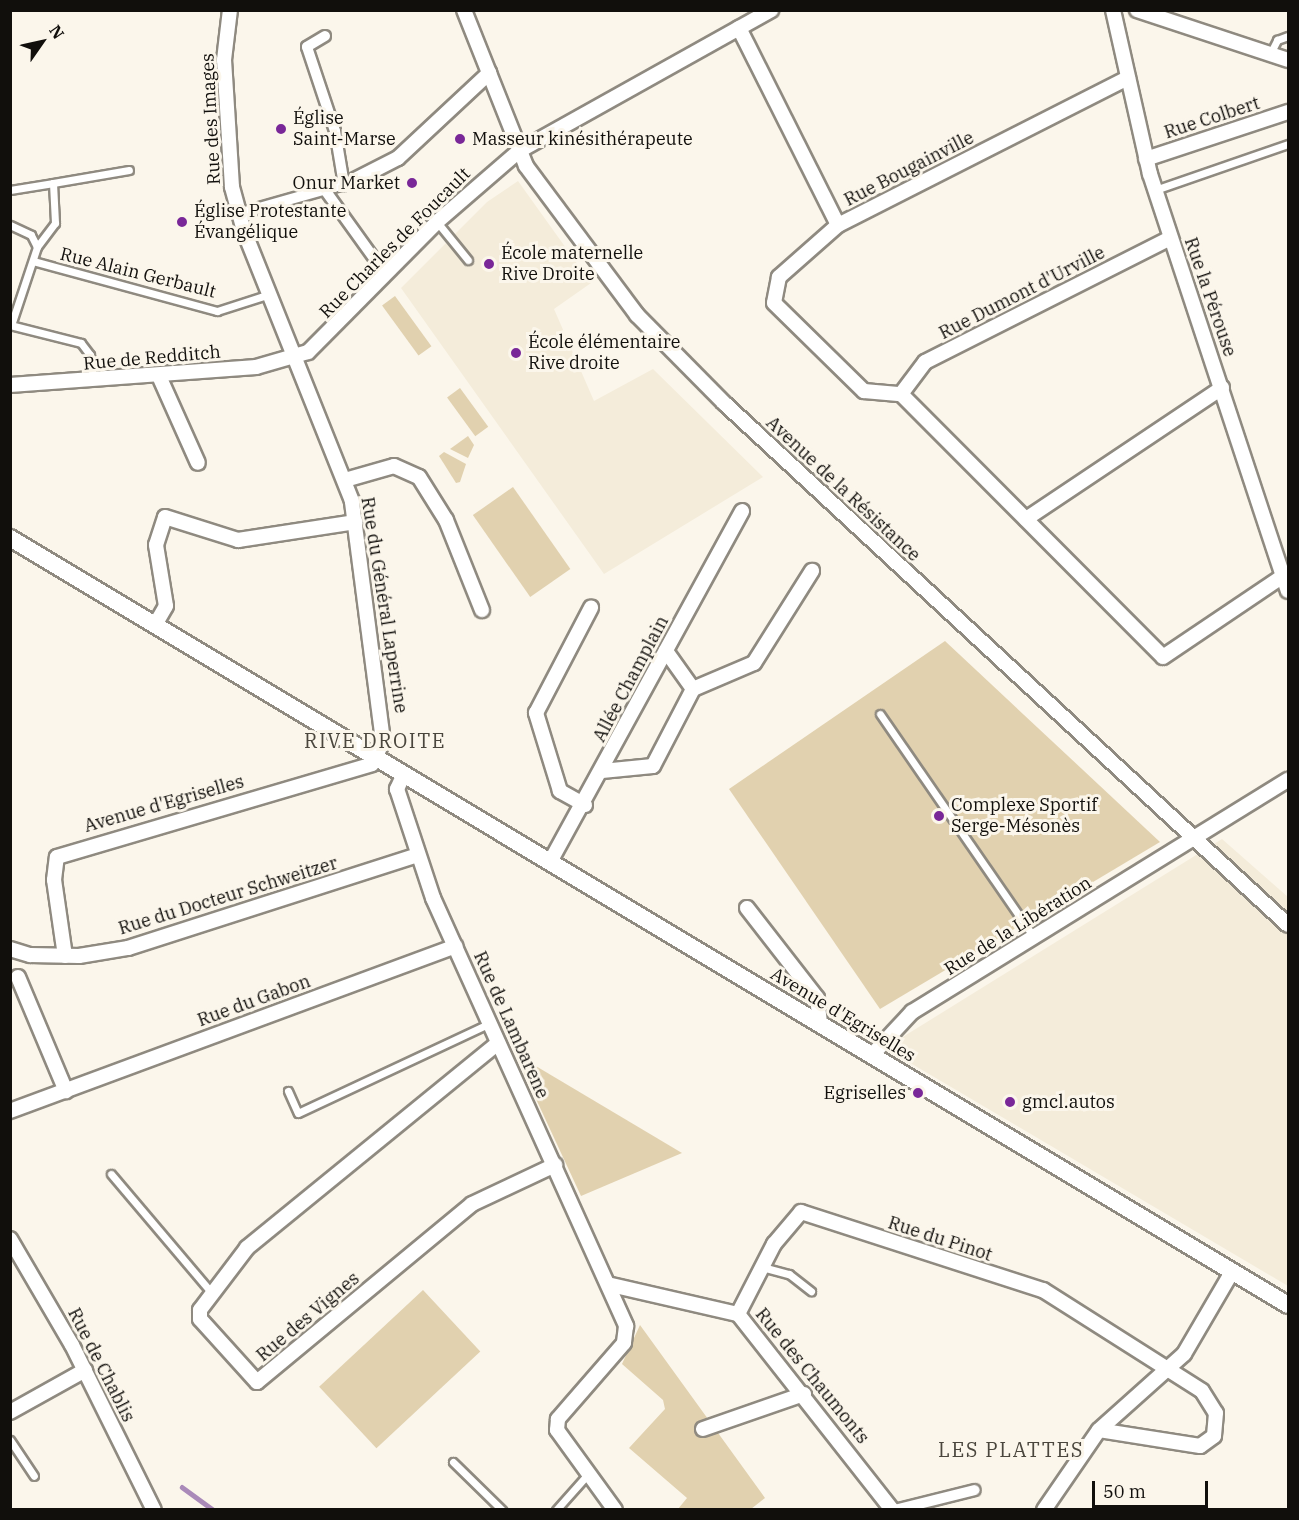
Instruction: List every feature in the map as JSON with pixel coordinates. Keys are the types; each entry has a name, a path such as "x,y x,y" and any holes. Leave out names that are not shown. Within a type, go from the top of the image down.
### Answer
{"street":[{"name":"Rue des Images","path":"230,10 224,60 238,214 295,358"},
{"name":"Avenue de la Résistance","path":"464,10 519,151 573,232 653,332 1193,839 1288,925"},
{"name":"Rue Charles de Foucault","path":"295,358 325,338 437,222 519,151 771,10"},
{"name":"Rue la Pérouse","path":"1113,10 1155,190 1288,591"},
{"path":"1137,10 1288,60"},
{"name":"Rue Bougainville","path":"739,28 838,225 1128,78"},
{"path":"325,36 307,47 350,183"},
{"path":"238,214 350,183 398,158 489,73"},
{"name":"Rue Colbert","path":"1146,159 1288,112"},
{"path":"325,190 381,268"},
{"path":"838,225 779,277 774,303 864,392 901,394 1163,657 1283,576"},
{"name":"Rue Dumont d'Urville","path":"901,394 925,362 1171,238"},
{"name":"Rue de Redditch","path":"10,385 93,382 159,376 295,358"},
{"name":"Rue du Général Laperrine","path":"295,358 345,480 356,522 384,724 377,758"},
{"path":"159,376 198,463"},
{"path":"1026,519 1222,388"},
{"path":"345,480 394,466 419,477 446,520 482,610"},
{"name":"Allée Champlain","path":"550,862 585,805 742,511"},
{"path":"155,625 166,606 156,545 165,517 238,540 356,522"},
{"name":"Avenue d'Egriselles","path":"10,538 1288,1305"},
{"path":"602,771 653,766 693,689 754,663 813,570"},
{"path":"585,805 560,791 536,713 591,608"},
{"path":"666,651 693,689"},
{"name":"Avenue d'Egriselles","path":"65,956 54,879 57,857 377,758"},
{"name":"Rue de Lambarene","path":"404,774 397,789 417,855 498,1043 611,1285 626,1326 624,1343 558,1419 557,1430 615,1509"},
{"path":"1193,839 1288,780"},
{"name":"Rue de la Libération","path":"872,1055 912,1012 1193,839"},
{"name":"Rue du Docteur Schweitzer","path":"10,949 30,956 65,956 128,948 417,855"},
{"path":"747,908 817,998 820,1024"},
{"name":"Rue du Gabon","path":"10,1111 455,946"},
{"path":"30,956 14,978 66,1091"},
{"name":"Rue des Vignes","path":"498,1043 247,1248 200,1310 200,1319 257,1382 472,1204 555,1165"},
{"name":"Rue du Pinot","path":"738,1314 762,1267 801,1212 1043,1290 1165,1371"},
{"name":"Rue de Chablis","path":"10,1239 86,1370 154,1509"},
{"path":"1047,1508 1099,1430 1185,1354 1232,1272"},
{"name":"Rue des Chaumonts","path":"611,1285 738,1314 894,1509 975,1490"},
{"path":"10,1412 86,1370"},
{"path":"1099,1430 1175,1446 1200,1446 1214,1436 1211,1400 1165,1371"},
{"path":"703,1429 804,1394"}],"lane":[{"path":"1270,54 1277,40 1288,36"},
{"path":"1155,190 1288,144"},
{"path":"10,190 129,170"},
{"path":"53,183 55,223 37,247 11,325 81,343 90,355 93,382"},
{"path":"437,222 468,260"},
{"path":"10,225 31,235 37,247"},
{"name":"Rue Alain Gerbault","path":"33,261 217,311 270,294"},
{"path":"880,714 1034,937"},
{"path":"288,1092 298,1113 490,1023"},
{"path":"111,1174 212,1293"},
{"path":"762,1267 789,1274 810,1291"},
{"path":"10,1440 34,1476"},
{"path":"453,1462 502,1509"},
{"path":"556,1509 589,1473"}],"shaded area":[{"path":"518,181 591,283 554,309 594,401 653,369 763,477 604,574 401,288 487,202"},
{"path":"395,296 431,346 418,356 382,305"},
{"path":"460,388 488,427 475,436 447,397"},
{"path":"468,436 474,445 468,458 450,449"},
{"path":"444,452 466,464 460,482 456,483 439,456"},
{"path":"513,487 570,569 530,597 473,515"},
{"name":"Complexe Sportif Serge-Mésonès","path":"945,641 1160,842 880,1009 729,789"},
{"path":"1222,839 1288,897 1288,1286 885,1048"},
{"path":"517,1058 524,1059 682,1153 581,1196"},
{"path":"423,1290 480,1351 376,1448 319,1387"},
{"path":"640,1325 765,1498 751,1509 678,1509 687,1498 629,1448 665,1409 663,1400 622,1364"}],"waterway":[{"path":"182,1487 214,1510"}],"place":[{"name":"Église Saint-Marse","path":"281,129"},
{"name":"Masseur kinésithérapeute","path":"460,139"},
{"name":"Onur Market","path":"412,183"},
{"name":"Église Protestante Évangélique","path":"182,222"},
{"name":"École maternelle Rive Droite","path":"489,264"},
{"name":"École élémentaire Rive droite","path":"516,353"},
{"name":"Complexe Sportif Serge-Mésonès","path":"939,816"},
{"name":"Egriselles","path":"918,1093"},
{"name":"gmcl.autos","path":"1010,1102"}],"district":[{"name":"RIVE DROITE","path":"375,740"},
{"name":"LES PLATTES","path":"1011,1449"}]}
